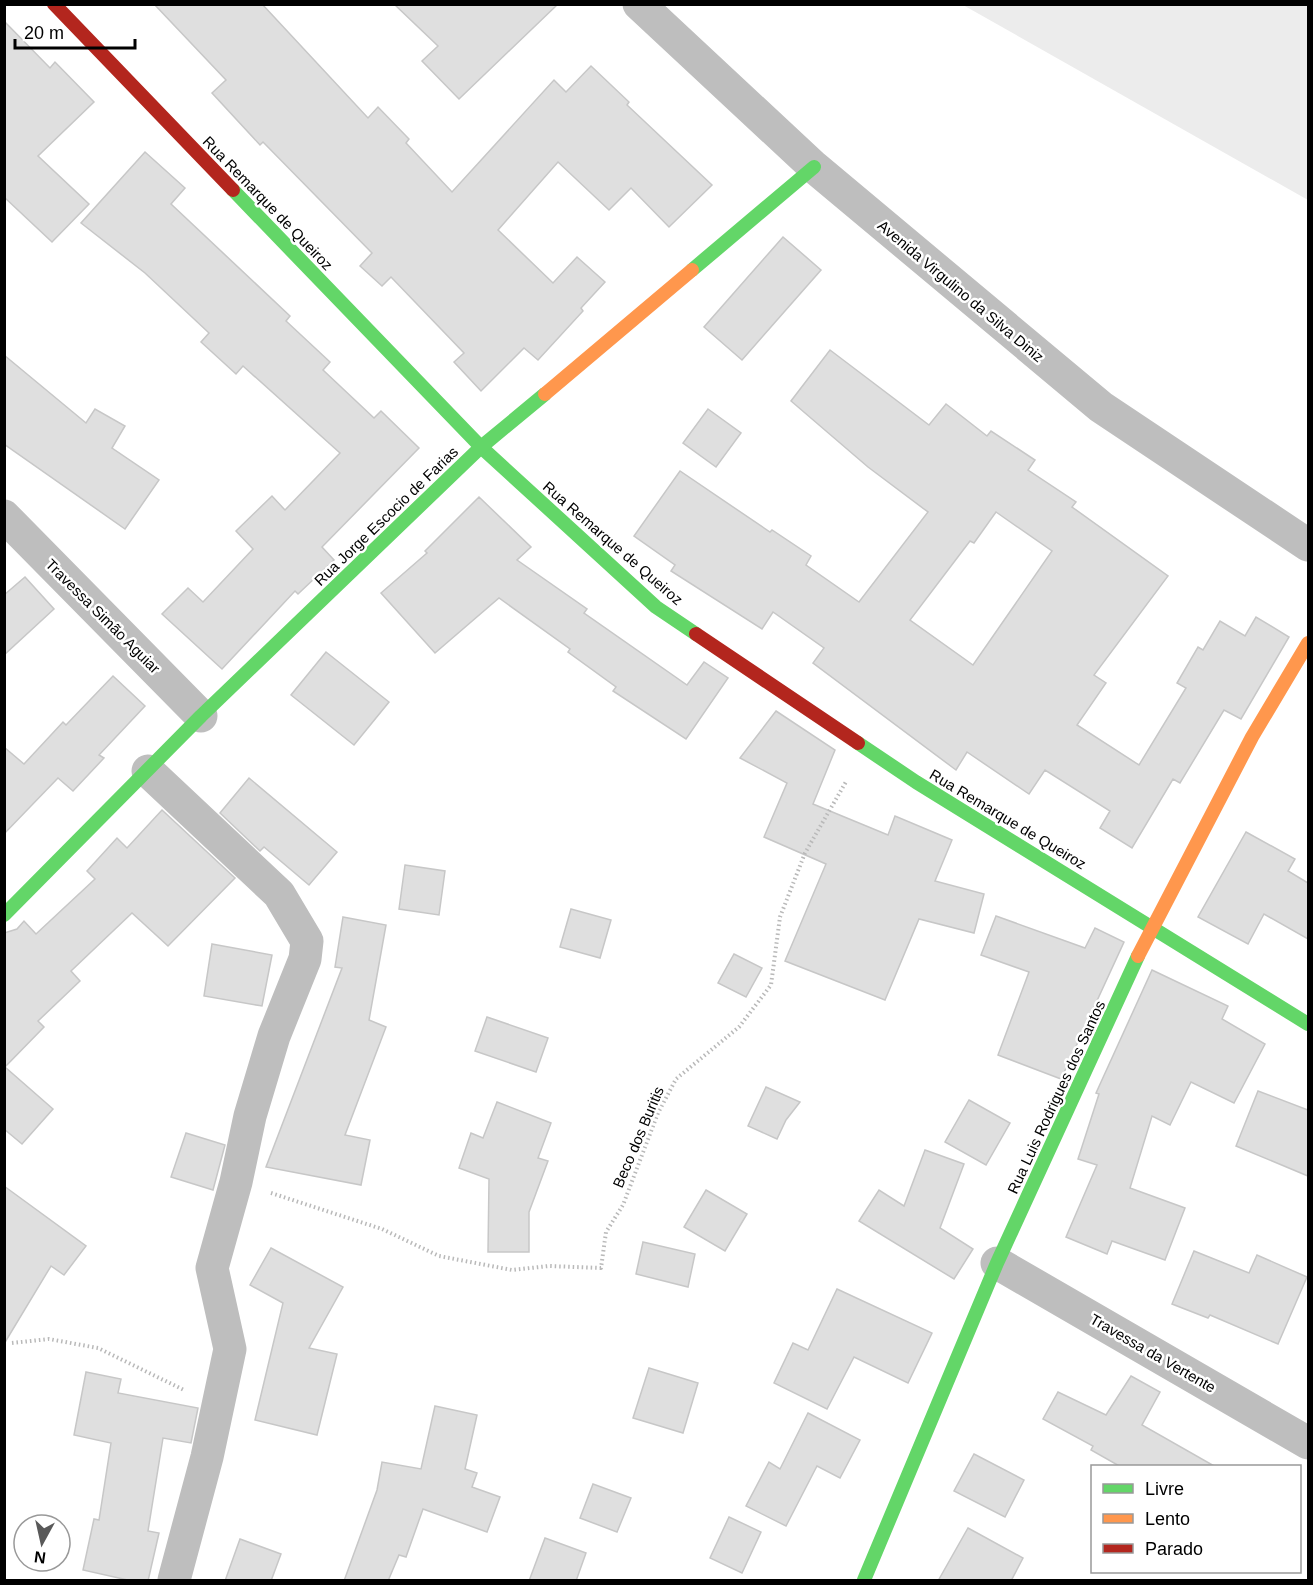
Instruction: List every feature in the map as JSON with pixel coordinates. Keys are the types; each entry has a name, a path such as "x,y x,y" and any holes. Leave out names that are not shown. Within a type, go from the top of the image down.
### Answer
{"street":[{"name":"Rua Remarque de Queiroz","path":"54,4 482,447 656,607 869,751 1308,1024"},
{"name":"Avenida Virgulino da Silva Diniz","path":"639,4 814,167 1101,407 1308,545"},
{"name":"Rua Jorge Escocio de Farias","path":"4,915 201,716 482,447 814,167"},
{"name":"Travessa Simão Aguiar","path":"4,516 201,716"},
{"name":"Rua Luis Rodrigues dos Santos","path":"864,1581 998,1263 1152,926 1252,737 1308,643"},
{"path":"148,771 279,894 307,941 305,959 273,1036 250,1116 236,1182 212,1268 230,1349 174,1581"},
{"name":"Travessa da Vertente","path":"998,1263 1308,1443"}],"path":[{"name":"Beco dos Buritis","path":"236,1182 382,1229 439,1256 512,1270 549,1266 601,1268 606,1232 623,1205 658,1113 676,1080 739,1027 771,985 780,917 805,853 837,795 869,751"},
{"path":"12,1343 49,1339 98,1348 163,1381 218,1404"}],"shaded area":[{"path":"963,5 1308,5 1308,200"}],"building":[{"path":"154,4 262,4 368,118 378,107 409,139 406,143 452,192 554,80 566,92 591,66 629,102 627,105 712,185 669,227 631,188 609,210 558,162 498,230 553,283 577,257 605,282 581,308 583,311 538,360 524,348 481,391 454,362 464,353 391,277 382,286 360,266 372,253 263,142 260,145 212,93 226,80"},
{"path":"394,4 558,4 459,99 422,61 438,46"},
{"path":"4,21 50,68 55,62 94,102 38,156 89,204 52,242 4,197"},
{"path":"145,152 185,188 171,204 290,316 286,321 330,362 323,370 374,418 381,411 419,448 322,547 334,560 298,594 295,591 222,669 162,614 188,588 203,602 253,549 236,531 272,496 285,510 340,453 243,366 236,374 201,342 209,333 145,273 81,223"},
{"path":"783,237 821,270 742,360 704,327"},
{"path":"830,350 929,425 946,404 987,436 991,431 1035,460 1028,470 1076,502 1072,507 1168,576 1094,675 1106,683 1077,725 1139,765 1186,688 1177,683 1198,647 1203,650 1220,621 1245,636 1256,617 1289,637 1241,719 1224,710 1180,783 1173,779 1132,848 1100,828 1110,811 1045,770 1029,794 967,752 956,770 813,663 824,648 773,612 762,629 671,571 675,565 634,536 680,471 770,532 772,530 811,556 806,565 859,602 928,512 868,467 791,401","holes":["996,512 1052,551 973,665 910,620 970,541 974,543"]},
{"path":"4,355 86,423 95,409 125,426 112,448 159,480 125,529 4,444"},
{"path":"708,409 741,433 716,467 683,443"},
{"path":"479,497 531,547 517,560 587,609 584,613 687,685 704,662 728,678 686,739 613,691 616,687 568,652 570,649 499,598 435,653 381,593 427,553 425,551"},
{"path":"25,577 54,609 4,655 4,595"},
{"path":"326,652 389,702 354,745 291,695"},
{"path":"113,676 145,706 99,755 104,758 73,791 58,778 4,834 4,747 24,764 63,722 66,725"},
{"path":"776,711 835,750 813,804 888,835 895,816 952,840 935,881 984,894 974,933 919,919 885,1000 785,961 826,864 764,837 787,783 740,758"},
{"path":"249,778 337,852 309,885 264,847 260,851 220,813"},
{"path":"162,810 235,878 168,946 132,913 71,971 80,981 38,1021 44,1027 5,1067 53,1109 22,1144 4,1129 4,933 17,929 24,921 36,934 95,879 87,871 117,838 127,848"},
{"path":"1246,832 1295,859 1288,871 1308,883 1308,939 1264,914 1248,944 1198,917"},
{"path":"405,865 445,871 439,915 399,909"},
{"path":"571,909 611,920 600,958 560,947"},
{"path":"996,916 1085,948 1095,928 1124,942 1061,1079 998,1055 1029,972 981,955"},
{"path":"343,917 386,925 369,1020 386,1027 345,1135 370,1140 361,1185 266,1167 342,968 335,967"},
{"path":"212,944 272,955 262,1006 204,996"},
{"path":"734,954 762,968 746,997 718,983"},
{"path":"1152,970 1228,1006 1222,1019 1265,1044 1234,1103 1191,1082 1170,1125 1152,1116 1130,1188 1185,1208 1165,1260 1112,1241 1107,1254 1066,1237 1097,1165 1078,1159 1099,1094 1096,1093"},
{"path":"487,1017 548,1038 536,1072 475,1051"},
{"path":"766,1087 800,1102 786,1120 777,1139 748,1126"},
{"path":"1258,1091 1308,1110 1308,1176 1236,1146"},
{"path":"969,1100 1010,1123 986,1165 945,1142"},
{"path":"497,1102 551,1123 538,1158 548,1161 529,1212 529,1252 488,1252 489,1179 459,1168 471,1133 483,1138"},
{"path":"186,1133 225,1145 213,1190 171,1177"},
{"path":"925,1150 964,1164 940,1228 973,1249 954,1279 859,1221 879,1190 904,1206"},
{"path":"4,1186 86,1246 64,1275 51,1266 4,1344"},
{"path":"706,1190 747,1214 725,1251 684,1227"},
{"path":"643,1242 695,1254 688,1287 636,1274"},
{"path":"271,1248 343,1287 309,1348 337,1354 317,1435 255,1420 283,1303 250,1285"},
{"path":"1194,1251 1249,1273 1257,1255 1307,1277 1278,1344 1210,1315 1208,1318 1172,1304"},
{"path":"837,1289 932,1333 908,1383 854,1357 827,1409 774,1383 793,1343 808,1350"},
{"path":"649,1368 698,1383 683,1433 633,1418"},
{"path":"86,1372 121,1379 118,1393 198,1408 191,1443 163,1438 148,1531 159,1533 148,1581 132,1581 83,1570 94,1519 99,1520 111,1443 74,1435"},
{"path":"1131,1376 1160,1392 1142,1425 1212,1465 1117,1465 1091,1450 1093,1446 1043,1419 1058,1392 1106,1415"},
{"path":"435,1406 477,1415 465,1469 477,1473 472,1487 500,1497 487,1532 423,1509 406,1557 399,1555 388,1581 344,1581 377,1490 382,1462 421,1469"},
{"path":"808,1413 860,1440 840,1478 817,1466 786,1526 746,1506 769,1462 780,1469"},
{"path":"974,1454 1024,1480 1005,1517 954,1491"},
{"path":"593,1484 631,1498 617,1532 580,1518"},
{"path":"729,1517 761,1532 742,1573 710,1558"},
{"path":"968,1528 1023,1558 1011,1581 938,1581"},
{"path":"545,1538 586,1553 576,1581 529,1581"},
{"path":"240,1539 281,1554 271,1581 225,1581"}],"traffic: fast":[{"path":"692,270 814,167"},
{"path":"233,190 481,447 656,607 696,634"},
{"path":"4,915 201,716 481,447 545,394"},
{"path":"858,743 916,782 1308,1024"},
{"path":"864,1580 997,1263 1138,956"}],"traffic: slow":[{"path":"545,394 692,270"},
{"path":"1138,956 1252,737 1308,643"}],"traffic: jam":[{"path":"54,4 233,190"},
{"path":"696,634 858,743"}]}
